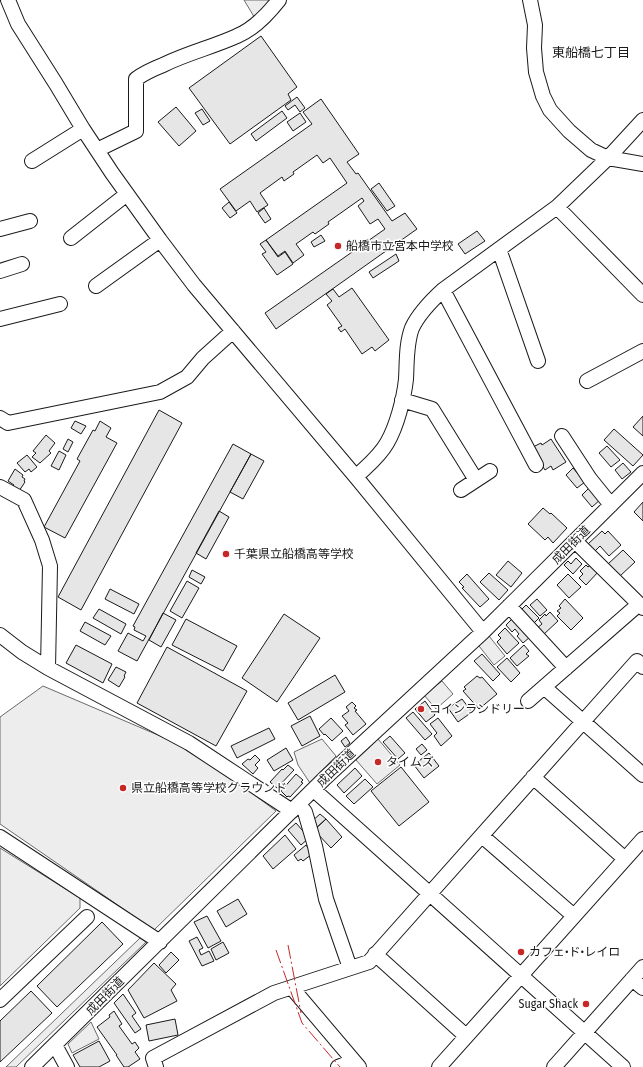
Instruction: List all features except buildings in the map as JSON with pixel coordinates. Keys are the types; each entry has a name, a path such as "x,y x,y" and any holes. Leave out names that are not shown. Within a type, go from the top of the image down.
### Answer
{"street":[{"path":"8,0 18,24 83,129 160,240 194,285 356,476 483,632"},
{"path":"97,150 136,130 136,79 140,75 238,36 256,24 279,0"},
{"path":"530,0 535,25 534,48 538,84 550,110 570,132 591,150 608,158 643,164"},
{"path":"356,476 378,456 387,444 394,428 402,400 409,336 420,314 428,304 443,290 557,207 608,158 643,120"},
{"path":"32,161 83,129"},
{"path":"71,238 127,194"},
{"path":"557,207 643,294"},
{"path":"0,229 30,221"},
{"path":"96,286 160,240"},
{"path":"499,249 538,361"},
{"path":"0,271 22,264"},
{"path":"443,290 536,465"},
{"path":"0,319 60,304"},
{"path":"3,425 160,392 187,377 203,358 233,331"},
{"path":"587,382 643,351"},
{"path":"402,400 432,409 476,480"},
{"path":"562,436 590,479 611,505"},
{"path":"460,490 490,471"},
{"name":"成田街道","path":"38,1065 55,1045 295,807 483,632 643,473"},
{"path":"0,486 24,500 42,540 50,566 48,668"},
{"path":"528,701 641,606 575,541"},
{"path":"509,606 566,668"},
{"path":"0,635 22,652 48,668 189,743 305,812 315,846 326,899 350,968"},
{"path":"156,1067 153,1058 274,993 369,962 429,892 482,836 637,661 643,667"},
{"path":"544,687 643,775"},
{"path":"533,778 625,859"},
{"path":"314,790 624,1067"},
{"path":"482,836 574,916"},
{"path":"0,837 160,942"},
{"path":"439,1067 643,839"},
{"path":"0,1000 87,917"},
{"path":"375,954 466,1036"},
{"path":"554,1067 643,967"},
{"path":"632,979 643,988"},
{"path":"292,988 356,1064"},
{"path":"55,1045 67,1067"},
{"path":"338,1067 356,1064"}],"shaded area":[{"path":"244,0 275,0 256,20"},
{"path":"489,636 505,656 494,665 479,646"},
{"path":"442,681 453,694 436,709 424,695"},
{"name":"県立船橋高等学校グラウンド","path":"43,686 186,747 214,765 276,811 154,930 0,824 0,717"},
{"path":"322,739 336,756 310,783 298,765 294,752"},
{"name":"タイムズ","path":"378,739 400,765 377,784 356,760"},
{"path":"0,848 80,898 80,908 0,986"},
{"path":"140,938 146,942 16,1067 6,1067"},
{"path":"91,1022 99,1039 72,1053 68,1044"}],"power":[{"path":"288,945 301,1013"},
{"path":"276,950 302,1023 340,1067"}],"place":[{"name":"船橋市立宮本中学校","path":"338,246"},
{"name":"千葉県立船橋高等学校","path":"226,554"},
{"name":"コインランドリー","path":"421,709"},
{"name":"タイムズ","path":"378,762"},
{"name":"県立船橋高等学校グラウンド","path":"123,788"},
{"name":"カフェ•ド•レイロ","path":"521,952"},
{"name":"Sugar Shack","path":"586,1004"}],"district":[{"name":"東船橋七丁目","path":"591,52"}]}
